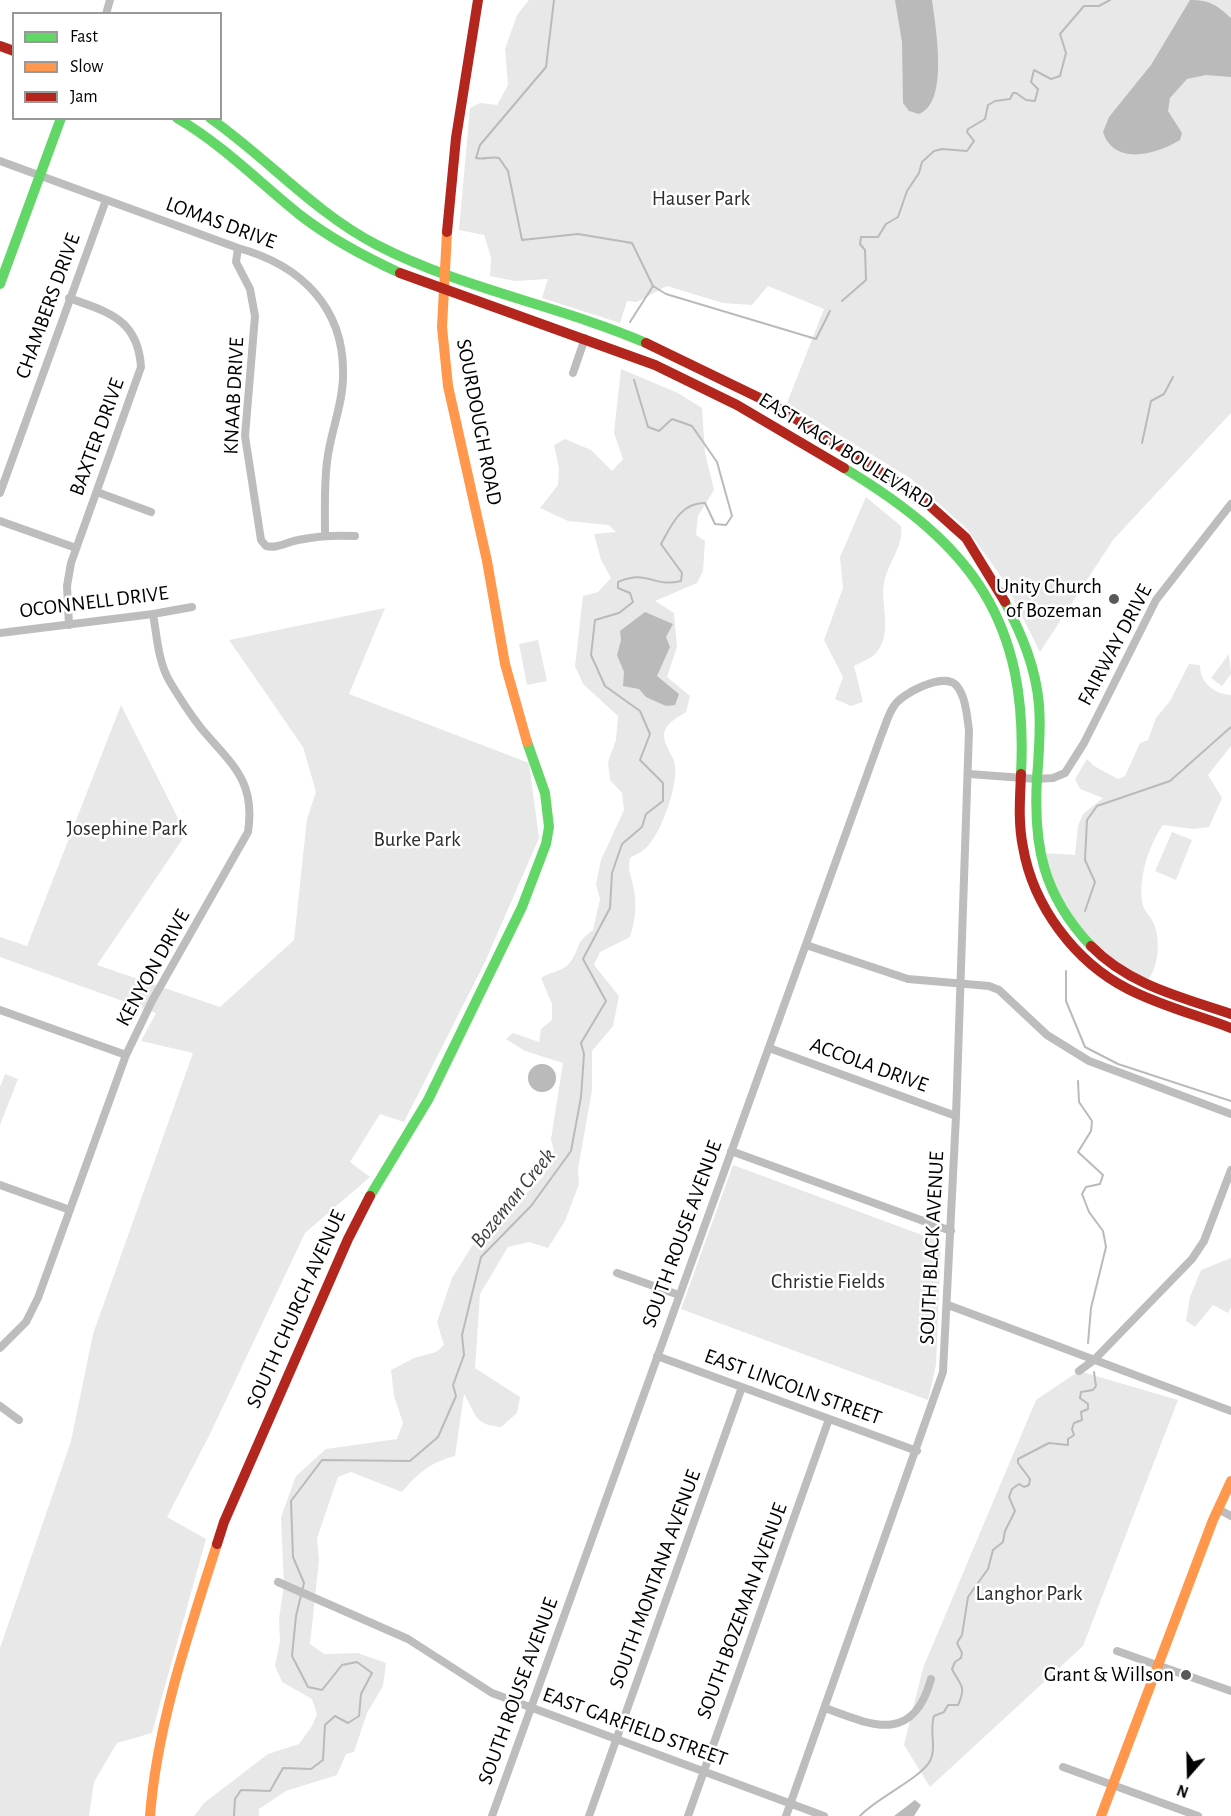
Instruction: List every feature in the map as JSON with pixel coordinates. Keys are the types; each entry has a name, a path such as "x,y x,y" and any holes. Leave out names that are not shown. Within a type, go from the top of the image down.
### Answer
{"main road":[{"name":"SOURDOUGH ROAD","path":"478,0 456,138 442,292 444,354 455,425 487,561 509,682 545,793 549,827 546,844"},
{"path":"0,283 60,120"},
{"name":"EAST KAGY BOULEVARD","path":"180,120 235,158 302,216 341,243 442,292 585,338 681,377 750,412 891,497 924,522 947,543 984,592 1008,646 1018,680 1022,709 1020,823 1027,866 1040,900 1063,936 1092,966 1115,982 1142,996 1231,1028"},
{"name":"EAST KAGY BOULEVARD","path":"213,120 241,140 346,226 374,244 443,275 604,326 670,353 796,417 926,501 970,543 1017,629 1036,681 1041,746 1037,779 1039,855 1045,877 1071,922 1093,949 1124,973 1143,984 1231,1014"},
{"name":"SOUTH CHURCH AVENUE","path":"150,1816 153,1777 167,1718 193,1619 224,1522 348,1239 384,1170 428,1100 522,907 546,844"},
{"path":"1101,1816 1218,1509 1231,1481"}],"street":[{"name":"LOMAS DRIVE","path":"0,161 238,249 266,256 294,272 314,291 328,312 337,333 344,377 327,461 325,536"},
{"name":"CHAMBERS DRIVE","path":"0,493 106,200"},
{"name":"KNAAB DRIVE","path":"238,249 236,262 250,289 255,316 245,436 259,532 266,546 275,548 298,540 325,536"},
{"name":"BAXTER DRIVE","path":"69,298 103,310 125,324 136,342 140,356 139,376 68,575 69,625"},
{"path":"573,373 585,338"},
{"path":"97,492 151,512"},
{"name":"FAIRWAY DRIVE","path":"969,774 1037,779 1053,778 1065,773 1075,760 1156,600 1231,504"},
{"path":"0,521 76,548"},
{"path":"325,536 355,536"},
{"name":"OCONNELL DRIVE","path":"0,633 192,607"},
{"name":"KENYON DRIVE","path":"0,1348 26,1322 34,1306 126,1055 152,1001 248,832 251,806 248,792 238,769 200,727 168,680 161,661 153,614"},
{"name":"SOUTH BLACK AVENUE","path":"786,1816 917,1451 943,1372 956,1116 969,730 962,694 956,684 948,680 931,683"},
{"name":"SOUTH ROUSE AVENUE","path":"492,1816 893,706 907,694 931,683"},
{"path":"806,945 887,974 924,982 977,984 999,990 1047,1035 1089,1061 1231,1114"},
{"path":"0,1010 126,1055"},
{"name":"ACCOLA DRIVE","path":"769,1048 956,1116"},
{"path":"731,1151 951,1232"},
{"path":"1079,1371 1094,1360 1192,1259 1204,1241 1231,1170"},
{"path":"0,1185 70,1210"},
{"path":"617,1273 679,1295"},
{"path":"948,1305 1231,1411"},
{"name":"EAST LINCOLN STREET","path":"657,1356 917,1451"},
{"name":"SOUTH MONTANA AVENUE","path":"589,1816 742,1387"},
{"path":"0,1406 19,1420"},
{"name":"SOUTH BOZEMAN AVENUE","path":"688,1816 829,1419"},
{"path":"1218,1509 1231,1516"},
{"name":"EAST GARFIELD STREET","path":"278,1582 408,1639 492,1693 824,1816"},
{"path":"1117,1651 1231,1691"},
{"path":"825,1708 871,1725 892,1726 910,1718 922,1705 931,1679"},
{"path":"1063,1767 1198,1816"}],"green space":[{"name":"Hauser Park","path":"529,0 1231,0 1231,413 1113,540 1040,652 1005,582 967,529 910,478 787,403 824,309 768,286 752,305 723,303 667,286 637,302 627,301 620,323 542,298 548,279 515,281 490,276 491,257 484,235 459,230 470,108 480,103 497,105 508,85 505,49 517,15"},
{"path":"621,369 678,393 702,408 705,453 714,490 698,516 696,535 705,541 703,571 697,583 655,601 674,613 677,647 667,677 690,696 686,712 669,724 664,735 673,758 675,775 663,821 652,841 630,858 629,871 634,890 635,908 630,937 600,952 594,965 619,996 613,1026 592,1051 592,1090 578,1169 579,1184 565,1221 548,1248 529,1242 508,1247 480,1294 475,1368 520,1397 517,1413 501,1427 486,1424 477,1417 464,1394 455,1456 425,1469 402,1492 351,1472 338,1477 317,1538 319,1560 310,1644 324,1654 358,1653 386,1663 383,1686 367,1713 354,1752 346,1754 337,1775 286,1791 259,1809 259,1816 194,1816 204,1803 268,1754 299,1744 312,1726 317,1714 312,1699 282,1682 275,1666 280,1641 279,1619 284,1585 281,1517 296,1476 326,1449 397,1439 403,1423 394,1396 391,1370 414,1358 436,1352 444,1345 437,1322 452,1278 472,1246 543,1177 554,1151 551,1139 563,1063 525,1051 506,1039 513,1033 539,1042 541,1029 552,1020 552,1004 541,978 568,965 580,942 593,930 600,899 596,884 601,860 624,810 622,793 610,780 608,762 616,740 618,716 583,684 575,666 583,596 598,592 611,578 601,560 594,534 616,532 609,525 568,521 540,508 558,485 559,468 554,445 565,439 591,450 612,471 623,459 614,433"},
{"path":"866,497 901,526 901,533 884,583 884,638 875,654 854,666 863,702 851,706 835,699 843,677 824,640 843,588 840,557"},
{"name":"Burke Park","path":"385,608 349,694 529,763 539,838 485,962 404,1122 380,1114 350,1162 370,1177 305,1233 210,1434 167,1517 206,1539 152,1733 117,1743 94,1782 89,1816 0,1816 0,1648 71,1441 93,1334 193,1053 141,1041 156,1013 0,957 0,937 27,946 121,705 186,834 97,965 220,1007 294,940 307,819 316,792 303,747 229,640"},
{"path":"538,640 547,681 527,685 519,644"},
{"path":"1229,654 1231,674 1222,686 1211,678"},
{"path":"1189,664 1200,665 1202,677 1213,690 1231,695 1231,746 1208,775 1222,798 1209,827 1193,829 1163,825 1149,852 1143,874 1142,896 1143,906 1156,928 1158,944 1155,968 1148,980 1113,961 1074,922 1053,884 1043,853 1075,855 1078,826 1083,814 1103,798 1080,789 1075,779 1087,759 1094,766 1118,779 1125,776 1140,743 1148,740 1156,718 1170,701"},
{"path":"1172,832 1192,840 1176,880 1155,871"},
{"path":"5,1074 18,1079 0,1125 0,1087"},
{"name":"Christie Fields","path":"733,1165 941,1242 936,1365 928,1400 681,1309"},
{"path":"1231,1258 1231,1307 1228,1313 1213,1305 1195,1327 1186,1321 1190,1297 1201,1270"},
{"name":"Langhor Park","path":"1079,1371 1178,1400 1083,1646 930,1787 904,1745 923,1668 1036,1400"}],"shaded area":[{"path":"895,0 932,0 938,79 935,95 929,107 919,114 909,111 903,103 902,42"},
{"path":"1190,0 1212,4 1231,18 1231,77 1206,75 1187,79 1170,98 1168,111 1182,133 1180,140 1148,153 1126,153 1116,150 1108,143 1103,132 1109,117 1151,65"},
{"path":"645,612 673,624 666,637 670,647 657,676 679,694 675,705 666,706 646,697 639,689 623,686 624,672 617,655 621,640 620,631"},
{"path":"542,1064 552,1068 556,1078 552,1088 542,1092 532,1088 528,1078 532,1068"},
{"path":"915,1800 921,1805 914,1816 894,1816"}],"waterway":[{"name":"Bozeman Creek","path":"554,0 546,67 480,145 476,158 499,158 508,171 522,240 578,234 632,243 653,286 666,294 816,339 830,311"},
{"path":"842,301 866,280 865,250 860,244 861,237 878,237 886,224 898,217 907,191 919,173 922,162 934,151 942,149 967,151 974,141 967,132 968,129 985,119 988,105 995,101 1010,99 1013,93 1026,100 1035,101 1038,89 1031,82 1034,70 1051,79 1060,76 1066,53 1060,34 1084,6 1099,6 1110,0"},
{"name":"Bozeman Creek","path":"630,322 653,286"},
{"path":"1142,443 1151,401 1164,394 1173,377"},
{"name":"Bozeman Creek","path":"234,1816 235,1799 241,1790 270,1791 283,1768 311,1769 323,1760 325,1725 335,1716 348,1723 359,1716 361,1694 372,1673 357,1662 342,1665 322,1690 308,1687 292,1656 296,1616 304,1583 293,1557 291,1501 322,1460 410,1461 438,1437 456,1396 453,1385 464,1355 462,1335 481,1257 531,1206 571,1151 581,1097 584,1054 581,1043 606,1001 583,959 610,908 612,873 622,844 642,827 646,814 663,801 663,783 640,760 650,734 640,711 605,686 591,655 595,620 619,613 633,602 630,593 618,588 618,582 637,577 671,583 681,581 682,573 661,544 678,516 689,506 705,503 715,524 726,525 732,516 717,462 692,426 672,419 659,431 648,427 634,380"},
{"path":"1085,911 1095,882 1085,860 1087,820 1097,806 1170,781 1231,727"},
{"path":"1066,971 1066,1001 1085,1047 1118,1064 1231,1101"},
{"path":"1078,1081 1079,1102 1092,1121 1091,1131 1078,1152 1103,1175 1100,1184 1086,1187 1082,1194 1089,1212 1103,1231 1106,1247 1091,1308 1088,1343"},
{"path":"860,1816 876,1802 917,1775 930,1761 933,1751 934,1716 944,1712 948,1705 958,1705 962,1693 952,1669 955,1662 961,1658 962,1653 957,1643 962,1635 968,1597 988,1569 993,1550 1003,1542 1005,1531 1015,1511 1009,1497 1012,1489 1019,1484 1024,1487 1029,1485 1030,1479 1018,1463 1018,1459 1049,1443 1068,1445 1068,1439 1074,1435 1072,1429 1074,1423 1082,1420 1081,1412 1088,1409 1088,1404 1080,1398 1081,1392 1093,1390 1096,1386 1094,1372"}],"traffic: fast":[{"path":"0,284 60,120"},
{"path":"180,120 225,152 312,224 348,247 400,273"},
{"path":"213,120 333,217 377,245 443,274 579,318 646,343"},
{"path":"844,468 889,497 927,527 958,558 984,592 1002,630 1015,672 1021,720 1021,774"},
{"path":"1005,602 1027,652 1037,691 1040,724 1036,803 1037,826 1044,868 1062,908 1091,946"},
{"path":"370,1196 428,1100 522,907 546,844 549,827 545,793 527,742"}],"traffic: slow":[{"path":"447,232 442,327 448,386 487,561 505,664 527,742"},
{"path":"1101,1816 1213,1520 1231,1481"},
{"path":"150,1816 159,1747 167,1713 185,1644 217,1544"}],"traffic: jam":[{"path":"447,232 456,138 478,0"},
{"path":"0,46 12,50"},
{"path":"400,273 655,365 737,405 844,468"},
{"path":"646,343 772,404 919,496 966,538 1005,602"},
{"path":"1021,774 1020,829 1028,869 1036,890 1059,930 1091,964 1128,989 1231,1028"},
{"path":"1091,946 1122,971 1139,980 1231,1014"},
{"path":"217,1544 224,1522 348,1239 370,1196"}],"place":[{"name":"Unity Church of Bozeman","path":"1114,599"},
{"name":"Grant & Willson","path":"1186,1675"}],"park label":[{"name":"Josephine Park","path":"127,829"}]}
